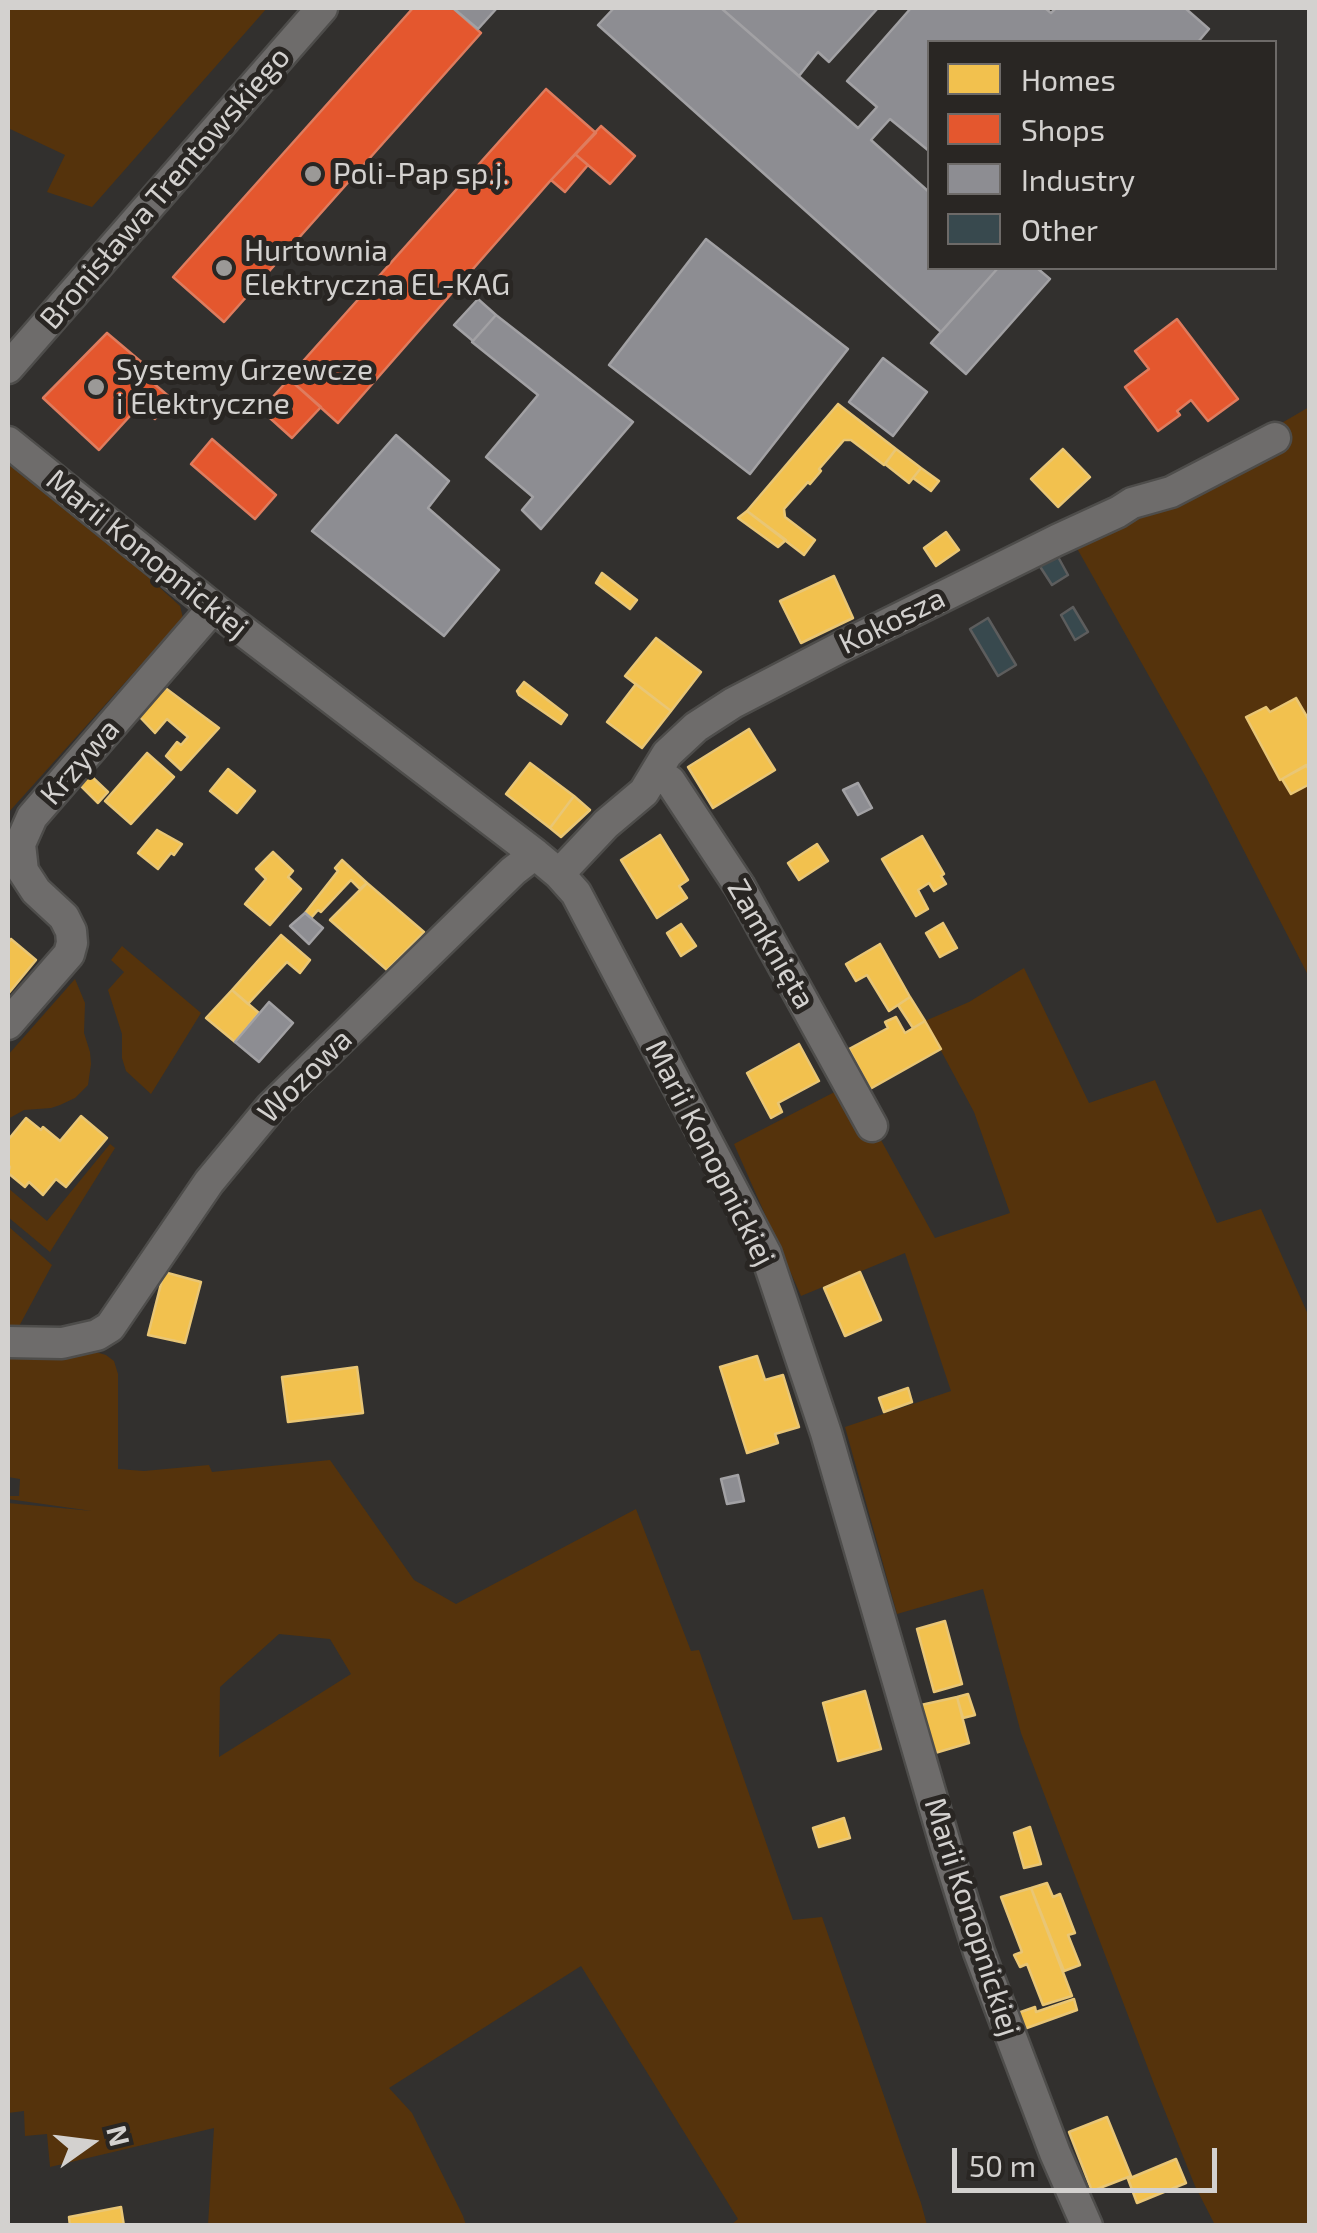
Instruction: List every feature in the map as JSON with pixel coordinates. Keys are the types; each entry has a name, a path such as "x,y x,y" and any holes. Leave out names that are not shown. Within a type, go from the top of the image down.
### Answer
{"street":[{"name":"Bronisława Trentowskiego","path":"8,368 322,8"},
{"name":"Kokosza","path":"547,864 606,824 644,792 667,754 696,727 732,703 1132,503 1170,492 1275,438"},
{"name":"Marii Konopnickiej","path":"8,442 214,608 547,864 576,893 766,1254 823,1423 979,1952 1086,2226"},
{"name":"Krzywa","path":"8,1024 69,954 72,943 64,917 36,891 22,871 20,844 32,817 214,608"},
{"name":"Zamknięta","path":"657,773 670,781 740,887 872,1126"},
{"name":"Wozowa","path":"8,1342 62,1344 97,1335 110,1327 209,1182 271,1106 513,871 547,864"}],"shaded area":[{"path":"8,8 267,8 92,207 47,192 65,155 8,128"},
{"path":"1309,407 1309,977 1207,779 1074,543 1291,440 1280,424"},
{"path":"8,464 148,577 180,606 183,618 8,813"},
{"path":"122,946 201,1013 151,1094 126,1071 122,1034 108,990 124,972 111,960"},
{"path":"1024,968 1089,1103 1155,1080 1217,1223 1261,1209 1310,1319 1309,2225 1215,2225 1195,2186 1021,1733 983,1589 897,1614 845,1427 951,1391 905,1253 801,1296 734,1144 850,1084 935,1238 1010,1213 974,1112 925,1021 969,1002"},
{"path":"75,979 85,1003 84,1033 91,1064 88,1085 75,1098 60,1105 24,1110 8,1119 8,1055"},
{"path":"110,1144 115,1148 50,1252 8,1217 8,1188 47,1221"},
{"path":"8,1226 52,1265 17,1330 8,1330"},
{"path":"89,1350 114,1361 118,1374 118,1469 144,1471 209,1465 212,1472 330,1460 414,1580 456,1604 636,1509 691,1651 699,1650 793,1920 822,1917 927,2225 731,2225 738,2219 581,1966 389,2088 412,2113 466,2225 208,2225 214,2128 50,2167 47,2134 25,2136 24,2111 8,2113 8,1503 92,1511 8,1499 19,1496 20,1479 8,1477 8,1351","holes":["279,1634 330,1639 351,1674 219,1757 220,1687"]}],"building: Homes":[{"path":"838,404 896,449 884,465 851,440 844,440 810,484 784,509 785,517 815,540 804,555 747,511"},
{"path":"896,449 921,468 909,483 885,464"},
{"path":"1063,449 1090,477 1058,507 1031,479"},
{"path":"921,468 939,481 931,491 913,478"},
{"path":"747,511 786,540 778,547 738,518"},
{"path":"946,532 959,550 936,566 924,548"},
{"path":"602,573 637,600 630,609 596,583"},
{"path":"834,576 853,618 801,643 780,601"},
{"path":"656,638 701,672 671,711 625,676"},
{"path":"524,682 567,715 561,724 519,695 517,691"},
{"path":"636,684 671,711 642,748 607,722"},
{"path":"164,687 219,728 181,770 166,756 177,742 181,745 188,737 167,719 155,733 137,714"},
{"path":"1296,698 1310,722 1310,764 1280,780 1246,717 1266,707 1270,712"},
{"path":"749,729 775,770 713,808 688,767"},
{"path":"147,753 174,777 131,824 105,801"},
{"path":"530,763 574,796 550,828 506,794"},
{"path":"1306,765 1310,784 1291,794 1282,779"},
{"path":"228,769 255,791 237,813 210,791"},
{"path":"88,773 108,792 98,803 78,783"},
{"path":"574,796 590,810 561,837 550,828"},
{"path":"157,830 182,844 158,869 138,853"},
{"path":"660,835 688,880 679,886 687,898 657,918 621,860"},
{"path":"922,836 946,884 934,891 929,883 918,890 928,909 916,916 882,859"},
{"path":"817,844 828,861 799,880 788,863"},
{"path":"273,852 293,871 288,877 301,889 270,925 245,904 266,879 256,869"},
{"path":"342,860 367,883 360,889 351,880 311,918 305,913 338,871 335,868"},
{"path":"367,883 424,932 387,970 330,920"},
{"path":"943,923 957,948 940,957 926,933"},
{"path":"681,924 696,946 681,956 667,933"},
{"path":"281,935 310,960 300,973 287,962 248,1004 232,990"},
{"path":"11,939 36,960 8,994 8,943"},
{"path":"880,944 910,997 889,1011 867,975 856,981 846,964"},
{"path":"232,990 259,1013 235,1042 206,1018"},
{"path":"910,997 925,1021 913,1028 898,1005"},
{"path":"896,1017 905,1033 925,1021 941,1049 870,1089 849,1049 888,1028 885,1022"},
{"path":"799,1044 819,1081 778,1103 782,1112 771,1118 747,1073"},
{"path":"81,1116 107,1138 66,1187 56,1179 43,1195 29,1182 25,1187 8,1173 8,1140 26,1118 60,1141"},
{"path":"164,1272 201,1282 185,1343 148,1335"},
{"path":"860,1272 881,1320 845,1336 824,1288"},
{"path":"757,1356 765,1380 783,1375 799,1427 775,1434 778,1443 747,1453 720,1367"},
{"path":"357,1367 363,1413 288,1422 282,1377"},
{"path":"908,1388 912,1402 884,1412 879,1398"},
{"path":"945,1621 962,1684 934,1692 917,1629"},
{"path":"865,1691 881,1749 838,1761 823,1703"},
{"path":"968,1694 975,1715 963,1718 957,1697"},
{"path":"957,1697 969,1743 935,1753 921,1705"},
{"path":"844,1818 850,1838 819,1847 813,1828"},
{"path":"1030,1827 1041,1864 1024,1868 1014,1833"},
{"path":"1047,1883 1053,1897 1060,1894 1075,1933 1068,1935 1080,1965 1064,1971 1031,1888"},
{"path":"1031,1888 1072,1996 1043,2005 1027,1964 1020,1967 1014,1955 1022,1952 1001,1897"},
{"path":"1074,1999 1077,2010 1024,2029 1018,2013 1035,2007 1036,2012"},
{"path":"1107,2117 1131,2176 1092,2191 1069,2132"},
{"path":"1176,2159 1186,2183 1137,2203 1128,2179"},
{"path":"121,2207 124,2226 70,2226 69,2217"}],"building: Shops":[{"path":"413,8 453,8 481,33 224,322 173,277"},
{"path":"546,89 596,133 338,423 288,378"},
{"path":"601,126 635,156 610,184 575,154"},
{"path":"575,154 588,165 565,192 551,180"},
{"path":"1177,319 1238,399 1208,421 1191,400 1177,411 1180,415 1158,431 1125,387 1149,369 1135,351"},
{"name":"Systemy Grzewcze i Elektryczne","path":"107,333 152,371 130,396 140,405 99,450 43,398"},
{"path":"146,377 172,399 155,419 130,396"},
{"path":"289,379 321,407 292,438 261,410"},
{"path":"212,439 276,495 255,519 191,464"}],"building: Industry":[{"path":"453,8 497,8 478,29"},
{"path":"614,8 721,8 858,128 877,107 847,81 911,8 1045,8 1051,13 1056,8 1185,8 1209,29 1200,40 927,40 927,149 890,119 871,140 927,190 927,270 996,270 941,332 598,25"},
{"path":"721,8 878,8 829,62 818,52 799,76"},
{"path":"706,239 848,349 750,474 609,365"},
{"path":"996,270 1039,270 1050,279 966,374 931,343"},
{"path":"478,299 496,315 473,341 454,325"},
{"path":"496,315 633,422 541,529 522,510 533,497 486,457 538,395 472,342"},
{"path":"883,358 927,392 893,436 849,402"},
{"path":"396,435 449,481 428,508 499,570 444,636 312,531"},
{"path":"858,783 872,808 858,815 843,790"},
{"path":"305,913 323,928 309,944 290,926"},
{"path":"269,1002 293,1023 259,1062 235,1042"},
{"path":"738,1475 744,1501 727,1504 721,1479"}],"building: Other":[{"path":"1057,555 1068,575 1052,585 1039,565"},
{"path":"1073,607 1088,632 1075,640 1061,615"},
{"path":"988,618 1016,665 998,676 970,629"}],"place":[{"name":"Poli-Pap sp.j.","path":"313,174"},
{"name":"Hurtownia Elektryczna EL-KAG","path":"224,268"},
{"name":"Systemy Grzewcze i Elektryczne","path":"96,387"}]}
